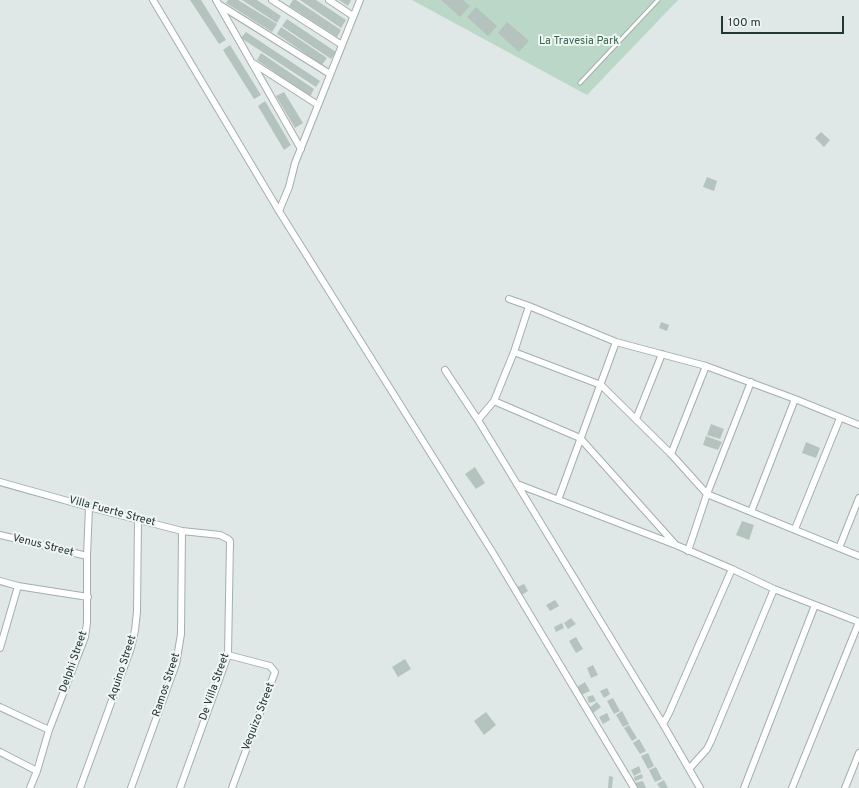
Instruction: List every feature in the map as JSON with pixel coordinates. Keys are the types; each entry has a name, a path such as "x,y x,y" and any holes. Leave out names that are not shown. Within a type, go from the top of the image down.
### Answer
{"street":[{"path":"153,0 279,211 493,553 634,788"},
{"path":"272,0 342,45"},
{"path":"330,0 353,16"},
{"path":"279,211 289,187 295,163 360,0"},
{"path":"217,2 301,149"},
{"path":"217,2 330,74"},
{"path":"252,62 318,105"},
{"path":"509,299 530,306 616,342 706,366 751,382 859,426"},
{"path":"478,420 494,401 514,352 530,306"},
{"path":"558,500 616,342"},
{"path":"514,352 601,385 671,454 707,494 859,556"},
{"path":"636,419 662,354"},
{"path":"671,454 706,366"},
{"path":"445,370 478,420 663,724 700,788"},
{"path":"688,551 707,494 751,382"},
{"path":"751,512 795,399"},
{"path":"494,401 580,438 676,545"},
{"path":"795,530 840,418"},
{"name":"Villa Fuerte Street","path":"0,482 182,531 220,535 224,537"},
{"path":"517,484 676,545 732,568 774,589 859,622 792,788"},
{"path":"840,548 859,498"},
{"name":"Delphi Street","path":"30,788 37,771 49,730 85,637 88,597 87,556 89,507"},
{"name":"Aquino Street","path":"80,788 131,648 135,630 137,612 138,519"},
{"name":"Ramos Street","path":"131,788 176,664 181,634 182,531"},
{"name":"Venus Street","path":"0,535 87,556"},
{"name":"De Villa Street","path":"180,788 228,655 230,541 224,537"},
{"path":"663,724 732,568"},
{"path":"0,580 18,586 88,597"},
{"path":"0,648 18,586"},
{"path":"688,769 707,749 711,741 774,589"},
{"path":"744,788 815,604"},
{"name":"Vequizo Street","path":"228,655 270,666 275,672 232,788"},
{"path":"0,707 49,730"},
{"path":"0,752 37,771"},
{"path":"845,788 859,753"}],"lane":[{"path":"580,83 655,1"}],"green space":[{"name":"La Travesia Park","path":"412,0 678,0 587,95"}],"building":[{"path":"190,0 201,0 226,40 219,44"},
{"path":"228,0 238,0 277,24 272,32 226,3"},
{"path":"242,0 257,0 281,16 277,23"},
{"path":"293,0 296,0 341,30 337,37 289,6"},
{"path":"300,0 316,0 346,20 341,28"},
{"path":"339,0 351,0 348,6"},
{"path":"441,0 463,0 470,6 460,17"},
{"path":"476,7 497,26 488,36 467,17"},
{"path":"287,19 336,52 331,59 282,26"},
{"path":"507,22 529,41 519,52 498,33"},
{"path":"281,27 327,58 322,65 277,34"},
{"path":"246,32 320,81 316,87 241,38"},
{"path":"230,45 261,95 254,99 223,50"},
{"path":"261,53 314,89 310,97 257,60"},
{"path":"284,92 303,123 295,128 276,96"},
{"path":"265,101 291,145 284,150 258,106"},
{"path":"821,132 830,140 824,147 815,138"},
{"path":"707,177 717,181 714,191 703,187"},
{"path":"661,322 669,325 667,331 659,328"},
{"path":"711,424 724,429 720,439 707,435"},
{"path":"706,436 722,442 718,450 703,445"},
{"path":"806,442 820,448 816,458 802,453"},
{"path":"475,467 485,483 476,489 465,474"},
{"path":"742,521 754,525 749,540 736,535"},
{"path":"524,584 528,591 522,595 517,587"},
{"path":"555,600 559,606 550,611 546,605"},
{"path":"571,618 576,624 568,629 564,623"},
{"path":"562,623 564,628 556,632 554,627"},
{"path":"576,637 583,649 576,653 569,641"},
{"path":"405,659 411,669 398,677 392,667"},
{"path":"593,665 598,675 591,678 587,668"},
{"path":"585,682 590,691 581,695 577,687"},
{"path":"607,688 610,694 604,698 600,691"},
{"path":"593,695 596,701 589,703 587,697"},
{"path":"613,698 620,711 614,714 607,701"},
{"path":"597,702 601,707 593,713 589,708"},
{"path":"622,711 629,724 623,727 616,715"},
{"path":"486,712 496,725 484,735 474,721"},
{"path":"607,713 610,720 603,724 599,717"},
{"path":"629,725 637,738 632,741 624,728"},
{"path":"639,739 646,751 640,754 633,743"},
{"path":"648,753 654,766 648,769 641,756"},
{"path":"639,766 641,772 634,776 631,770"},
{"path":"656,767 662,779 655,782 649,770"},
{"path":"642,774 643,778 635,781 634,777"},
{"path":"609,776 613,777 612,788 608,788"},
{"path":"664,780 668,788 660,788 657,784"},
{"path":"643,781 646,788 637,788 635,783"}]}
